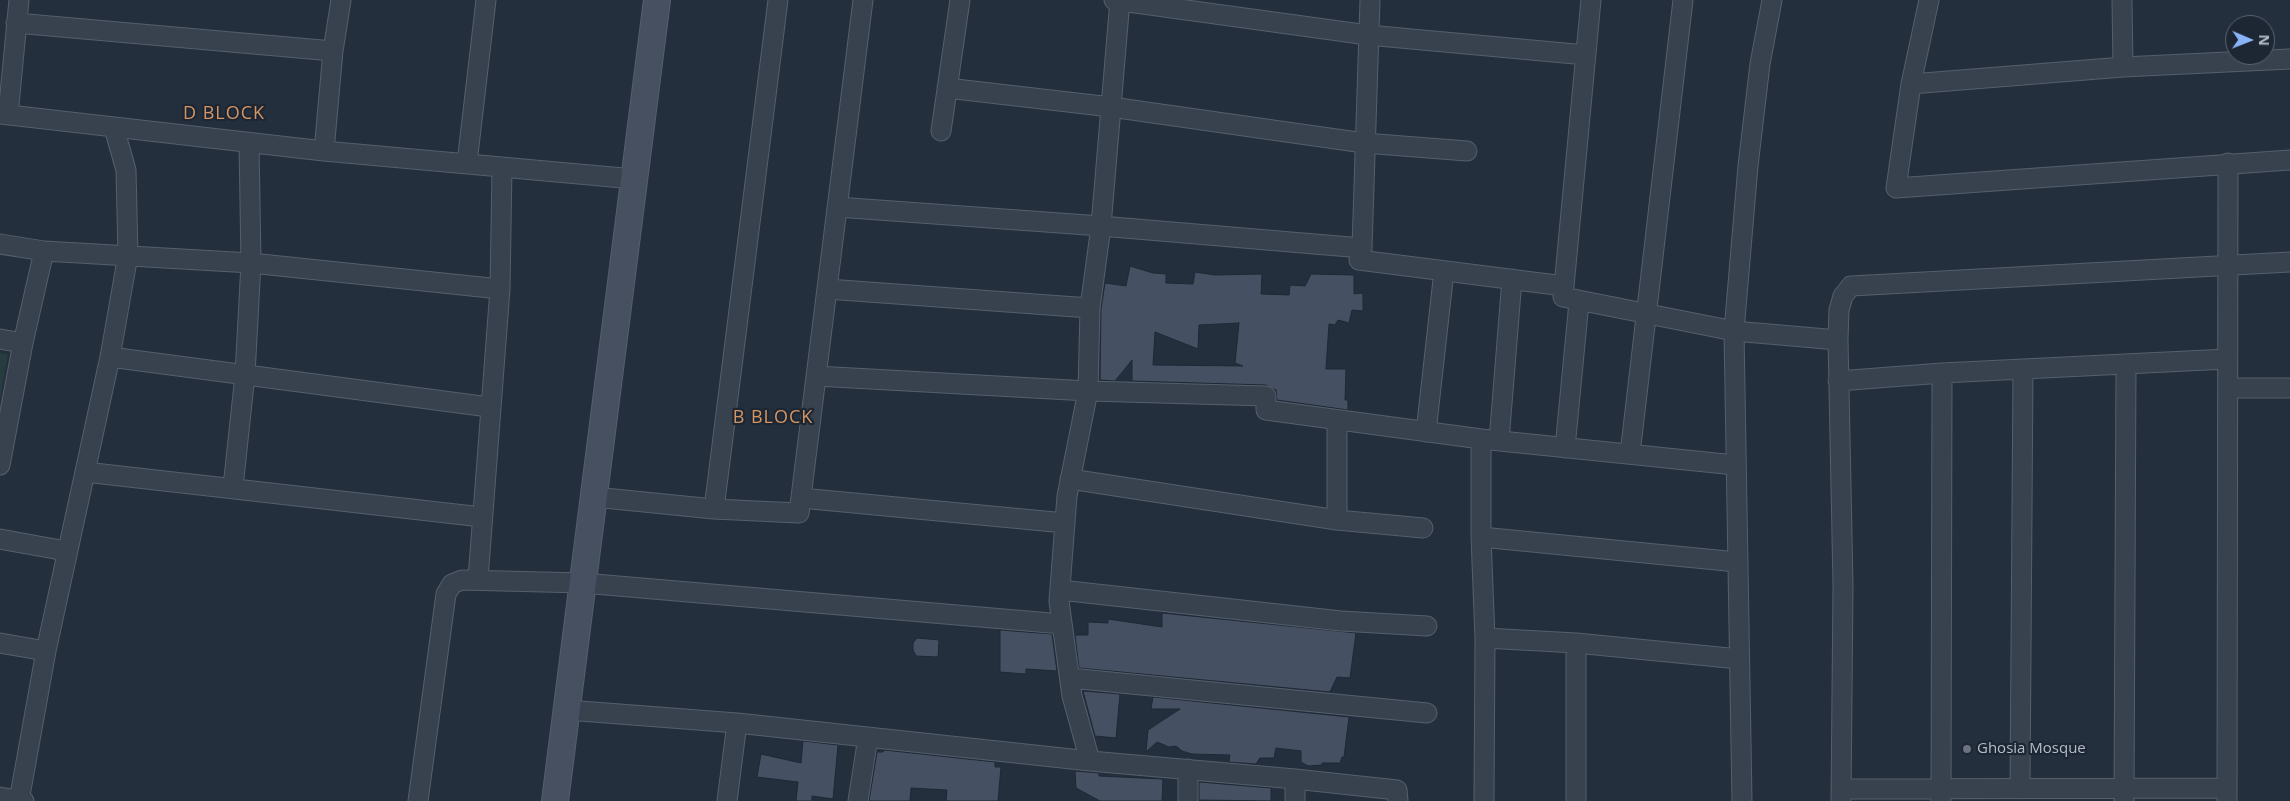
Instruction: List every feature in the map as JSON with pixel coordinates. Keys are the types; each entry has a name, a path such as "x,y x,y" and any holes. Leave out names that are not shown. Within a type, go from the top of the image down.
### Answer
{"street":[{"path":"19,0 4,114 324,151 634,178"},
{"path":"324,151 333,51 342,0"},
{"path":"467,163 486,0"},
{"path":"555,801 657,0"},
{"path":"714,509 778,0"},
{"path":"594,497 714,509 799,513 863,0"},
{"path":"941,131 960,0"},
{"path":"1090,761 1072,696 1059,602 1070,479 1088,392 1090,308 1101,226 1118,0 1368,35 1586,55"},
{"path":"1370,0 1362,248 1359,260 1564,286"},
{"path":"1591,0 1563,297 1734,332 1838,340"},
{"path":"1630,454 1683,0"},
{"path":"1742,801 1734,332 1750,148 1760,64 1772,0"},
{"path":"1929,0 1911,84 1896,188 2290,160"},
{"path":"2122,0 2123,67"},
{"path":"16,23 333,51"},
{"path":"1911,84 2123,67 2290,59"},
{"path":"947,88 1111,107 1364,143 1466,151"},
{"path":"0,797 21,801 46,651 66,551 86,472 110,357 128,255 126,170 114,128"},
{"path":"233,487 245,375 251,264 249,143"},
{"path":"2228,163 2228,266 2228,388 2227,794 2124,795 2020,789 1941,795 1841,795 1843,585 1838,340 1839,310 1843,296 1851,286 2228,266 2290,262"},
{"path":"478,579 489,407 500,289 502,168"},
{"path":"837,208 1101,226 1362,248"},
{"path":"0,244 44,251 251,264 500,289"},
{"path":"0,465 23,343 44,251"},
{"path":"1426,432 1444,271"},
{"path":"1484,801 1485,638 1481,537 1490,440 1512,279"},
{"path":"827,289 1090,308"},
{"path":"1565,448 1580,302"},
{"path":"0,339 23,343"},
{"path":"110,357 489,407"},
{"path":"1838,381 1942,373 2228,359"},
{"path":"2124,795 2126,364"},
{"path":"2020,789 2023,369"},
{"path":"1941,795 1942,373"},
{"path":"816,376 1088,392 1266,396 1266,410 1490,440 1735,465"},
{"path":"2228,388 2290,388"},
{"path":"1337,420 1337,520"},
{"path":"86,472 233,487 482,517"},
{"path":"1070,479 1337,520 1423,528"},
{"path":"801,498 1065,523"},
{"path":"1481,537 1737,562"},
{"path":"0,539 66,551"},
{"path":"418,801 446,594 452,584 462,580 582,583 1062,624"},
{"path":"1060,590 1341,621 1427,626"},
{"path":"1485,638 1576,643 1739,659"},
{"path":"0,643 46,651"},
{"path":"1576,643 1576,801"},
{"path":"1070,678 1428,713"},
{"path":"567,710 737,723 1090,761 1397,790 1398,801"},
{"path":"727,801 737,723"},
{"path":"858,801 868,737"},
{"path":"1188,769 1188,801"},
{"path":"1295,779 1295,801"}],"green space":[{"path":"0,353 8,354 0,400"}],"building":[{"path":"1130,266 1153,273 1166,274 1166,283 1193,284 1195,272 1215,275 1262,274 1261,294 1289,295 1290,285 1305,286 1311,274 1354,275 1354,294 1363,293 1363,311 1352,310 1349,323 1338,320 1335,325 1329,324 1326,369 1346,369 1345,400 1348,400 1348,410 1277,400 1276,390 1266,385 1132,381 1132,360 1115,381 1100,380 1101,309 1105,283 1126,286","holes":["1239,323 1235,363 1243,366 1153,365 1155,332 1198,349 1199,325"]},
{"path":"1162,613 1356,633 1350,678 1337,677 1330,692 1079,668 1075,635 1088,635 1088,622 1108,623 1108,619 1162,627"},
{"path":"1000,630 1052,634 1057,671 1026,669 1026,674 1000,672"},
{"path":"917,638 939,640 938,657 916,656 913,650 913,643"},
{"path":"1083,691 1120,694 1116,738 1095,736"},
{"path":"1153,697 1349,717 1344,757 1342,757 1340,763 1322,763 1322,765 1308,766 1301,762 1301,751 1276,748 1274,758 1260,758 1256,764 1229,762 1230,755 1192,754 1182,751 1176,746 1169,747 1157,742 1146,752 1148,730 1180,709 1151,709"},
{"path":"803,741 838,745 833,799 812,796 812,801 796,801 798,782 757,777 761,754 801,763"},
{"path":"884,750 995,762 995,767 1001,767 998,801 946,801 947,790 911,788 910,801 869,801 877,752 883,752"},
{"path":"1075,771 1099,773 1099,776 1163,779 1162,801 1100,801 1076,788"},
{"path":"1199,782 1271,788 1271,801 1199,800"}],"place":[{"name":"Ghosia Mosque","path":"1967,749"}],"district":[{"name":"D BLOCK","path":"224,114"},
{"name":"B BLOCK","path":"773,418"}]}
